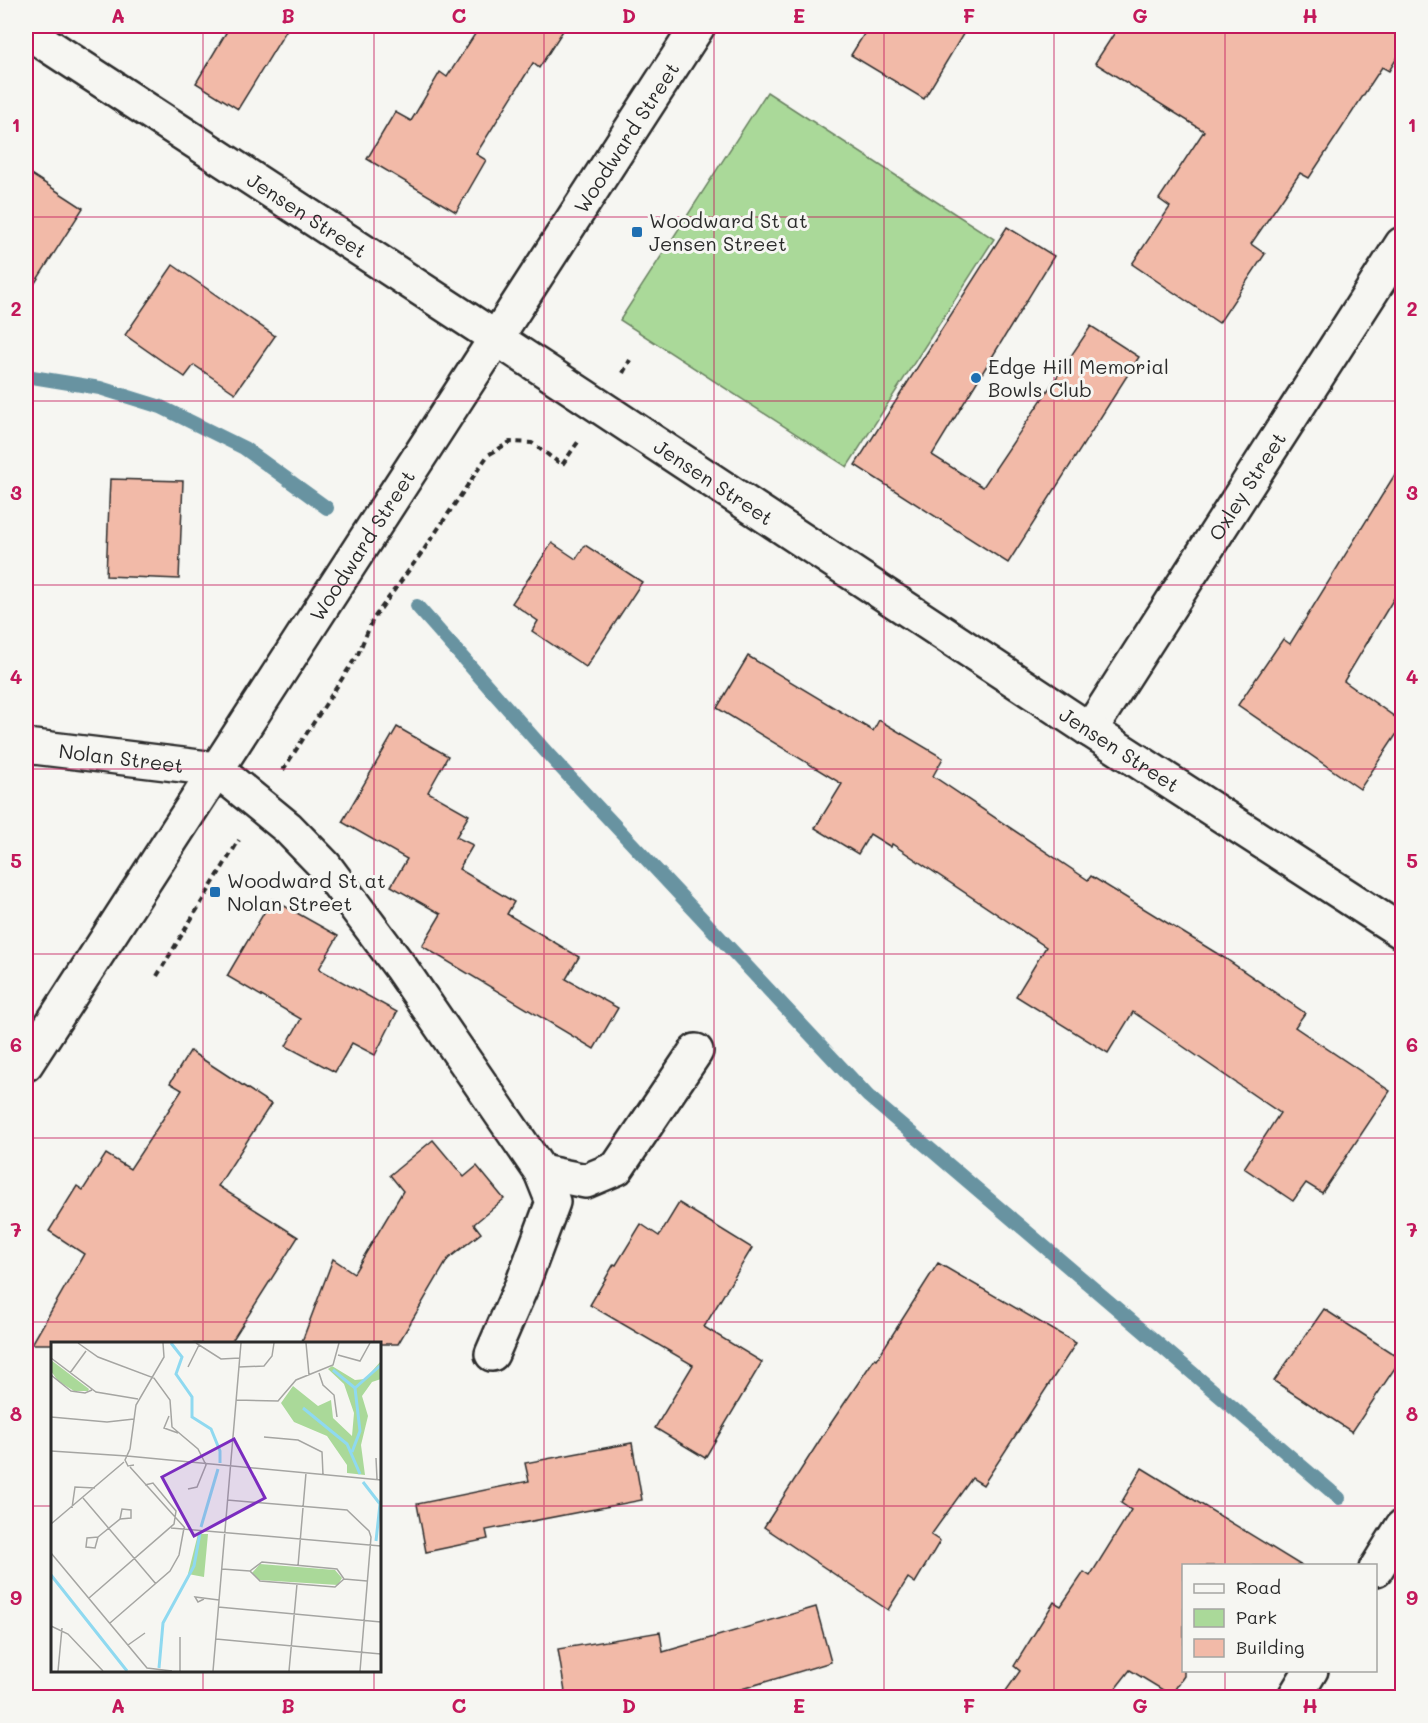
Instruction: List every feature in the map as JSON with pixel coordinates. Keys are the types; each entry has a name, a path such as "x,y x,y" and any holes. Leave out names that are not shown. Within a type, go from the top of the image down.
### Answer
{"street":[{"name":"Woodward Street","path":"26,1064 698,26"},
{"name":"Jensen Street","path":"26,31 1090,730 1402,932"},
{"name":"Oxley Street","path":"1090,730 1402,244"},
{"name":"Nolan Street","path":"26,746 216,769"},
{"path":"216,769 288,828 326,866 400,968 541,1172 553,1202 522,1285 492,1354"},
{"path":"541,1172 586,1181 617,1168 696,1051"},
{"path":"1377,1567 1402,1527"},
{"path":"1294,1698 1310,1672"}],"path":[{"path":"156,976 260,806 358,654 373,619 423,551 488,455 510,442 532,443 562,465 602,408 630,360"}],"green space":[{"path":"767,92 994,239 847,467 620,320"}],"building":[{"path":"230,26 289,26 238,109 196,83"},
{"path":"476,26 566,26 539,68 533,63 476,154 486,160 456,212 367,159 395,112 411,121 440,72 447,77 479,28"},
{"path":"869,26 968,26 924,99 851,55"},
{"path":"1119,26 1402,26 1402,50 1389,71 1382,67 1309,178 1300,173 1251,244 1265,254 1219,323 1132,264 1170,207 1159,199 1204,131 1095,63"},
{"path":"26,171 83,208 26,297"},
{"path":"1007,227 1054,256 932,455 983,487 1091,326 1139,357 1008,563 855,465"},
{"path":"173,265 275,336 235,393 194,365 185,377 125,335"},
{"path":"1402,463 1402,585 1344,681 1402,722 1402,726 1360,789 1238,705 1283,639 1290,644"},
{"path":"110,479 183,481 179,579 106,576"},
{"path":"552,543 576,559 585,545 642,582 586,667 532,631 538,621 512,603"},
{"path":"748,656 873,731 879,720 943,758 933,776 1088,880 1091,876 1226,959 1305,1013 1295,1027 1390,1091 1322,1193 1306,1183 1293,1201 1244,1168 1280,1113 1133,1012 1108,1053 1016,996 1046,947 892,844 891,847 870,834 858,854 815,828 842,784 717,708"},
{"path":"397,727 448,756 428,792 469,815 456,837 473,845 459,869 514,902 507,914 579,957 566,979 618,1008 594,1049 422,946 441,914 391,886 407,859 342,822"},
{"path":"272,899 338,936 319,969 397,1012 375,1055 352,1043 335,1072 286,1046 301,1019 227,976"},
{"path":"190,1051 271,1104 218,1186 298,1237 231,1342 51,1342 51,1344 32,1344 84,1254 49,1231 77,1186 83,1190 106,1154 130,1169 182,1090 170,1083"},
{"path":"433,1140 464,1177 477,1166 504,1199 474,1224 481,1233 448,1259 398,1344 302,1342 333,1259 354,1273 403,1191 390,1175"},
{"path":"679,1203 752,1248 704,1327 762,1362 705,1458 655,1428 693,1365 590,1305 641,1224 659,1236"},
{"path":"938,1263 1076,1343 983,1485 972,1478 931,1535 940,1541 915,1583 908,1578 888,1610 764,1527 827,1429 875,1358 877,1359"},
{"path":"1324,1309 1401,1359 1352,1432 1274,1381"},
{"path":"632,1443 642,1500 486,1530 488,1539 426,1552 417,1504 529,1481 525,1463"},
{"path":"1142,1468 1299,1564 1182,1564 1182,1672 1184,1676 1171,1695 1130,1670 1108,1698 1001,1698 1020,1671 1014,1666 1054,1602 1061,1606 1084,1572 1090,1576 1131,1510 1121,1503"},
{"path":"816,1607 831,1662 712,1698 566,1698 558,1649 660,1632 663,1652"}],"waterway":[{"path":"26,376 100,388 161,407 244,448 327,508"},
{"path":"417,606 548,754 868,1096 1339,1498"}],"place":[{"name":"Woodward St at Jensen Street","path":"637,232"},
{"name":"Edge Hill Memorial Bowls Club","path":"976,378"},
{"name":"Woodward St at Nolan Street","path":"215,892"}]}
